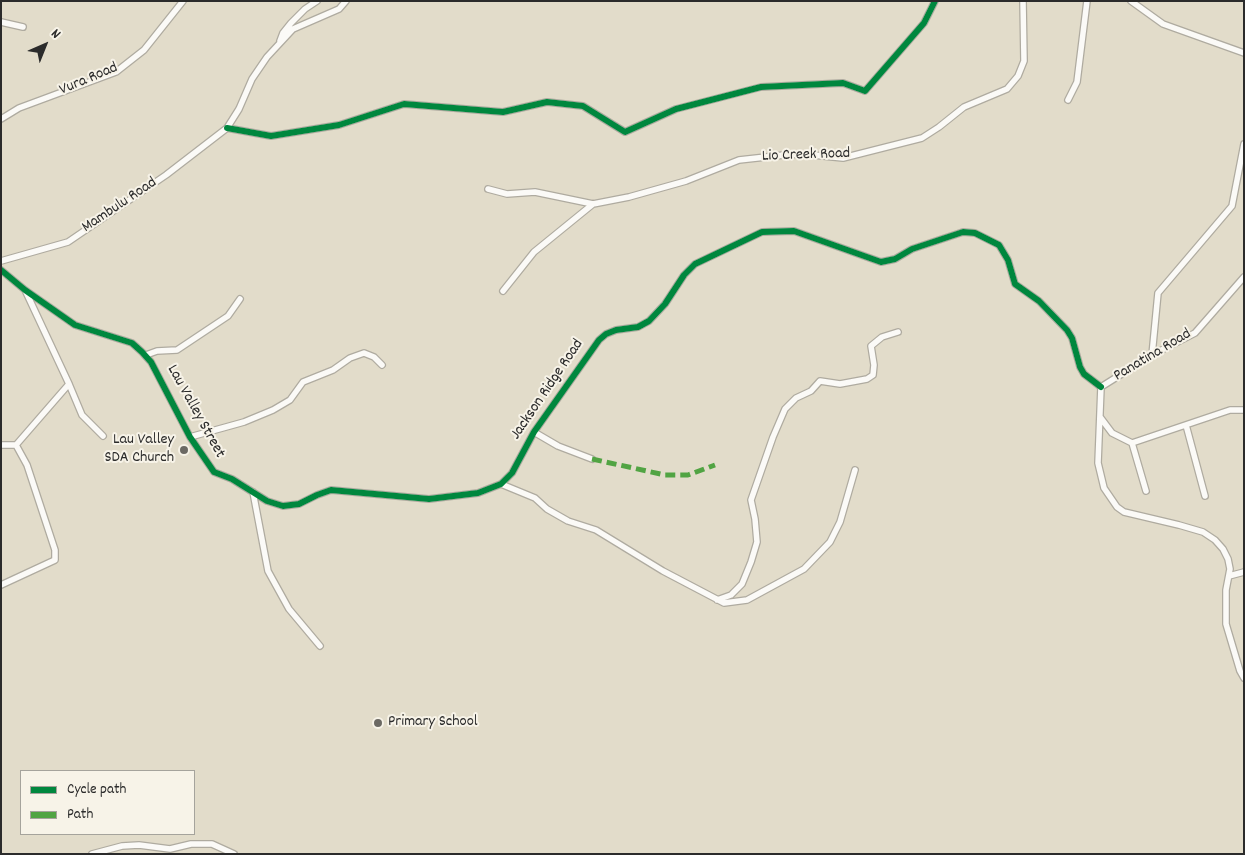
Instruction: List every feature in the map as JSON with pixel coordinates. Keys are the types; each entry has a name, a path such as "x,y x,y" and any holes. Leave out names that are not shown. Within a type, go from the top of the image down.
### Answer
{"street":[{"name":"Vura Road","path":"1,119 19,108 116,72 144,50 183,1"},
{"path":"280,43 283,33 291,22 316,1"},
{"path":"346,1 339,9 293,29 268,56 252,79 239,109 227,128 271,136 339,125 404,104 503,112 547,102 584,106 625,132 676,109 761,87 843,83 865,91 924,24 935,1"},
{"name":"Lio Creek Road","path":"593,204 629,197 686,181 739,160 803,154 843,158 922,138 964,107 1007,89 1018,76 1024,61 1023,1"},
{"path":"1068,100 1077,82 1087,1"},
{"path":"1131,1 1163,24 1244,53"},
{"path":"1,22 23,27"},
{"name":"Mambulu Road","path":"1,261 68,242 166,175 227,128"},
{"path":"1152,355 1158,293 1232,206 1244,144"},
{"path":"488,188 507,194 535,192 593,204"},
{"path":"503,290 534,252 593,204"},
{"name":"Jackson Ridge Road","path":"501,484 512,473 534,432 599,340 606,334 616,330 638,327 649,321 665,304 684,275 696,264 762,232 794,231 881,262 895,259 912,249 963,232 975,233 999,245 1008,260 1016,284 1039,301 1067,330 1072,338 1080,367 1084,374 1101,387"},
{"name":"Lau Valley Street","path":"1,270 25,290 75,325 132,343 151,362 190,436 214,472 232,479 267,501 282,506 299,504 331,490 429,499 478,494 501,484"},
{"name":"Panatina Road","path":"1101,387 1152,355 1195,333 1244,277"},
{"path":"25,290 82,414 103,436"},
{"path":"146,356 157,351 177,350 228,316 240,299"},
{"path":"717,600 731,595 742,584 752,562 757,542 751,500 785,409 796,398 810,391 820,381 840,384 867,379 873,375 874,365 871,346 882,337 898,332"},
{"path":"190,436 244,422 273,410 290,400 303,382 333,370 350,358 364,353 374,357 382,365"},
{"path":"1,445 16,445 69,384"},
{"path":"1101,387 1098,463 1104,488 1117,507 1124,512 1179,524 1203,532 1215,540 1223,549 1230,569 1226,590 1226,624 1240,671 1244,678"},
{"path":"1132,443 1230,410 1244,410"},
{"path":"1100,417 1112,433 1132,443 1146,491"},
{"path":"1186,425 1205,496"},
{"path":"534,432 558,446 592,459"},
{"path":"1,586 55,560 55,550 27,466 16,445"},
{"path":"501,484 535,498 547,509 568,521 596,530 663,571 724,603 747,600 804,569 830,542 834,535 840,522 854,470"},
{"path":"253,492 268,571 289,609 320,646"},
{"path":"1229,576 1244,572"},
{"path":"92,854 122,846 139,844 170,849 191,844 212,844 234,854"}],"marked path":[{"path":"592,459 665,475 688,475 715,465"}],"cycle path":[{"path":"227,128 271,136 339,125 404,104 503,112 547,102 583,106 625,132 676,109 761,87 843,83 865,91 924,23 935,1"},
{"path":"1,270 25,290 75,325 132,343 151,362 190,437 214,472 232,479 267,501 283,506 299,504 331,490 429,499 478,493 501,484 512,473 534,432 599,340 606,334 616,330 638,327 649,321 665,304 684,275 695,264 762,232 794,231 881,262 895,259 912,249 963,232 975,233 999,245 1008,260 1015,284 1039,301 1067,330 1072,338 1080,367 1084,374 1101,387"}],"place":[{"name":"Lau Valley SDA Church","path":"184,450"},
{"name":"Primary School","path":"378,723"}]}
